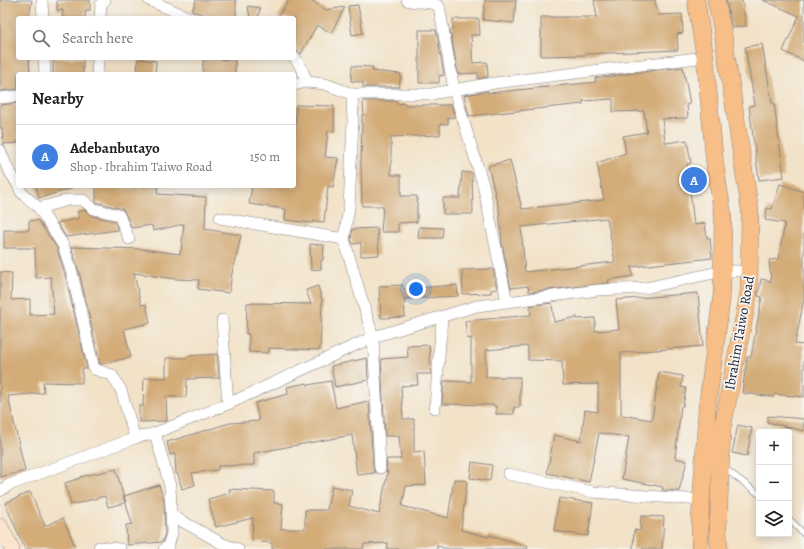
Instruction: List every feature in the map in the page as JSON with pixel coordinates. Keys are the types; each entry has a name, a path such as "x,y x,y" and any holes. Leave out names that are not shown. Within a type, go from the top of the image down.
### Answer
{"main road":[{"name":"Ibrahim Taiwo Road","path":"696,0 723,215 724,271 707,408 701,500 700,549"},
{"name":"Ibrahim Taiwo Road","path":"716,0 723,34 750,210 749,292 722,429 718,527 719,549"},
{"path":"718,527 724,549"}],"street":[{"path":"42,0 43,16"},
{"path":"100,16 101,4 105,0"},
{"path":"149,0 185,16"},
{"path":"407,0 415,3 434,1 440,6 454,90 483,184 507,302"},
{"path":"296,85 307,82 325,84 352,94 431,94 487,84 704,58"},
{"path":"44,60 45,72"},
{"path":"97,72 98,60"},
{"path":"296,60 301,66 307,82"},
{"path":"352,94 353,122 349,207 344,238 373,337 380,468"},
{"path":"0,98 16,96"},
{"path":"0,150 7,167 16,182"},
{"path":"19,188 21,192 39,208 63,244 72,273 94,369 112,375 121,390 134,438"},
{"path":"39,208 68,200 83,200 94,208 119,215 129,239"},
{"path":"220,218 344,238"},
{"path":"0,491 9,485 134,438 154,433 228,404 373,337 477,306 598,290 645,288 724,271 750,271"},
{"path":"435,408 442,317"},
{"path":"222,320 228,404"},
{"path":"154,433 170,486 172,533 168,547 164,549"},
{"path":"508,474 593,492 701,500"},
{"path":"171,515 223,544 238,549"},
{"path":"0,526 12,549"},
{"path":"99,547 120,549"}],"lane":[{"path":"720,465 756,492"},
{"path":"792,522 804,534"}],"building":[{"path":"0,0 32,0 29,16 16,16 16,60 29,60 30,72 16,72 16,89 0,91"},
{"path":"57,0 90,0 90,10 86,10 85,16 62,16 63,10 57,10"},
{"path":"196,0 236,0 236,16 208,16 192,11"},
{"path":"289,0 311,0 326,10 345,7 331,33 317,25 301,54 296,51 296,16 278,16"},
{"path":"485,0 516,0 514,23 483,20"},
{"path":"594,0 655,0 658,15 682,14 683,33 677,34 678,50 541,56 541,17 597,17"},
{"path":"726,0 742,0 746,26 732,28"},
{"path":"763,0 804,0 804,61 783,51 799,16"},
{"path":"358,5 363,33 352,35 348,6"},
{"path":"248,6 260,8 258,16 250,16"},
{"path":"453,19 479,19 480,35 471,35 473,63 487,62 488,77 478,79 478,73 458,74 450,30 453,30"},
{"path":"419,30 436,30 444,75 439,76 439,83 419,83"},
{"path":"762,44 772,103 774,103 784,177 759,180 749,106 755,105 745,47"},
{"path":"53,60 83,60 83,72 53,72"},
{"path":"138,60 156,61 155,72 137,72"},
{"path":"203,60 235,60 235,72 203,72"},
{"path":"352,66 373,67 372,71 401,74 399,87 363,87 363,82 351,81"},
{"path":"683,67 690,104 687,104 688,118 662,119 665,141 666,143 687,140 691,163 687,164 694,225 705,223 707,238 710,238 712,258 631,267 633,276 608,280 609,283 529,292 528,286 511,288 502,243 499,209 488,166 510,160 522,209 604,200 597,163 626,153 623,136 647,132 644,111 613,112 613,99 583,101 583,104 469,116 464,95 488,91 488,93 596,82 595,78","holes":["607,218 615,262 525,272 521,227"]},
{"path":"363,101 397,101 397,104 405,103 405,105 451,105 455,117 448,118 448,124 440,124 440,135 391,137 391,175 401,175 401,196 417,196 417,222 398,223 398,232 381,232 383,206 362,206 361,163 362,115 364,115"},
{"path":"16,103 16,143 3,144 2,128 0,128 0,105"},
{"path":"296,105 334,106 334,131 328,131 325,157 338,158 333,187 328,186 324,222 314,221 313,223 285,220 286,209 249,204 252,188 296,188"},
{"path":"462,172 472,173 473,214 443,214 443,198 460,198"},
{"path":"780,184 804,192 804,299 795,344 804,345 804,397 774,394 774,397 742,393 747,357 751,357 762,297 758,296 761,279 771,281 769,260 778,259 785,223 765,220 767,208 772,209"},
{"path":"36,188 71,188 71,189 39,198"},
{"path":"96,188 158,188 157,194 206,197 205,229 241,235 233,267 229,293 198,289 199,280 176,279 134,273 141,305 146,304 150,323 124,329 131,357 102,364 100,364 79,271 71,247 142,249 180,254 184,224 153,231 152,225 132,228 123,209 96,202"},
{"path":"85,210 92,216 114,221 118,230 66,237 57,223 79,218 77,212"},
{"path":"38,220 57,248 65,275 87,368 82,369 82,383 43,382 44,393 8,396 25,471 0,477 0,272 12,273 11,300 30,299 30,315 54,314 51,277 36,278 35,248 4,248 4,230 29,230 29,221"},
{"path":"419,227 443,228 442,238 418,238"},
{"path":"377,228 379,255 361,256 361,243 353,244 351,239 353,229"},
{"path":"310,244 324,245 321,269 311,270"},
{"path":"493,269 497,289 491,290 491,293 463,294 462,270"},
{"path":"403,285 403,289 457,285 458,296 404,299 405,317 381,318 379,286"},
{"path":"318,286 323,304 320,350 269,348 269,353 249,352 249,334 246,334 247,303 311,304 306,290"},
{"path":"698,293 703,346 621,353 621,415 652,420 659,372 683,376 681,387 686,388 683,406 681,406 675,458 687,461 679,491 662,490 663,487 622,479 629,437 599,433 589,482 547,473 554,435 581,441 585,410 598,412 598,384 563,385 562,361 528,360 528,346 486,350 486,377 520,377 520,407 514,407 514,414 496,414 496,406 494,405 442,404 444,381 471,382 471,338 467,339 465,321 531,315 530,306 552,303 554,322 577,317 577,319 595,318 595,331 619,329 616,300"},
{"path":"429,345 431,374 417,374 418,385 401,386 403,419 414,419 414,452 424,451 426,485 406,486 402,506 448,518 454,479 467,481 461,530 488,537 489,535 528,546 527,549 449,549 437,546 437,549 387,549 388,543 364,544 363,549 272,549 272,543 252,541 253,518 216,527 208,499 230,493 229,489 274,491 274,503 283,504 281,529 305,529 305,510 327,510 332,486 352,490 349,506 379,514 388,471 386,472 387,459 401,459 399,436 385,436 381,359 408,357 407,346"},
{"path":"217,354 219,378 187,379 186,397 166,397 167,421 139,422 139,406 143,406 144,378 166,378 166,358 187,358 187,356"},
{"path":"367,358 368,380 335,387 331,366"},
{"path":"331,381 336,408 369,401 373,468 375,473 357,475 352,435 254,453 254,465 218,466 218,470 192,473 195,485 182,489 178,474 176,474 175,454 170,455 167,442 230,423 259,421 255,403 288,394 287,387 307,383 308,385"},
{"path":"768,416 804,419 804,431 767,422"},
{"path":"738,425 752,428 747,456 732,453"},
{"path":"472,462 492,465 490,481 470,478"},
{"path":"116,469 125,503 108,507 105,496 71,505 65,483 80,477"},
{"path":"159,485 164,500 165,534 162,542 127,545 126,525 132,524 124,496"},
{"path":"30,492 45,526 63,518 75,546 68,549 25,549 5,503"},
{"path":"559,498 593,503 588,536 554,531"},
{"path":"641,516 664,517 662,549 633,549 634,530 640,531"}],"place":[{"name":"Adebanbutayo","path":"694,180"}]}
